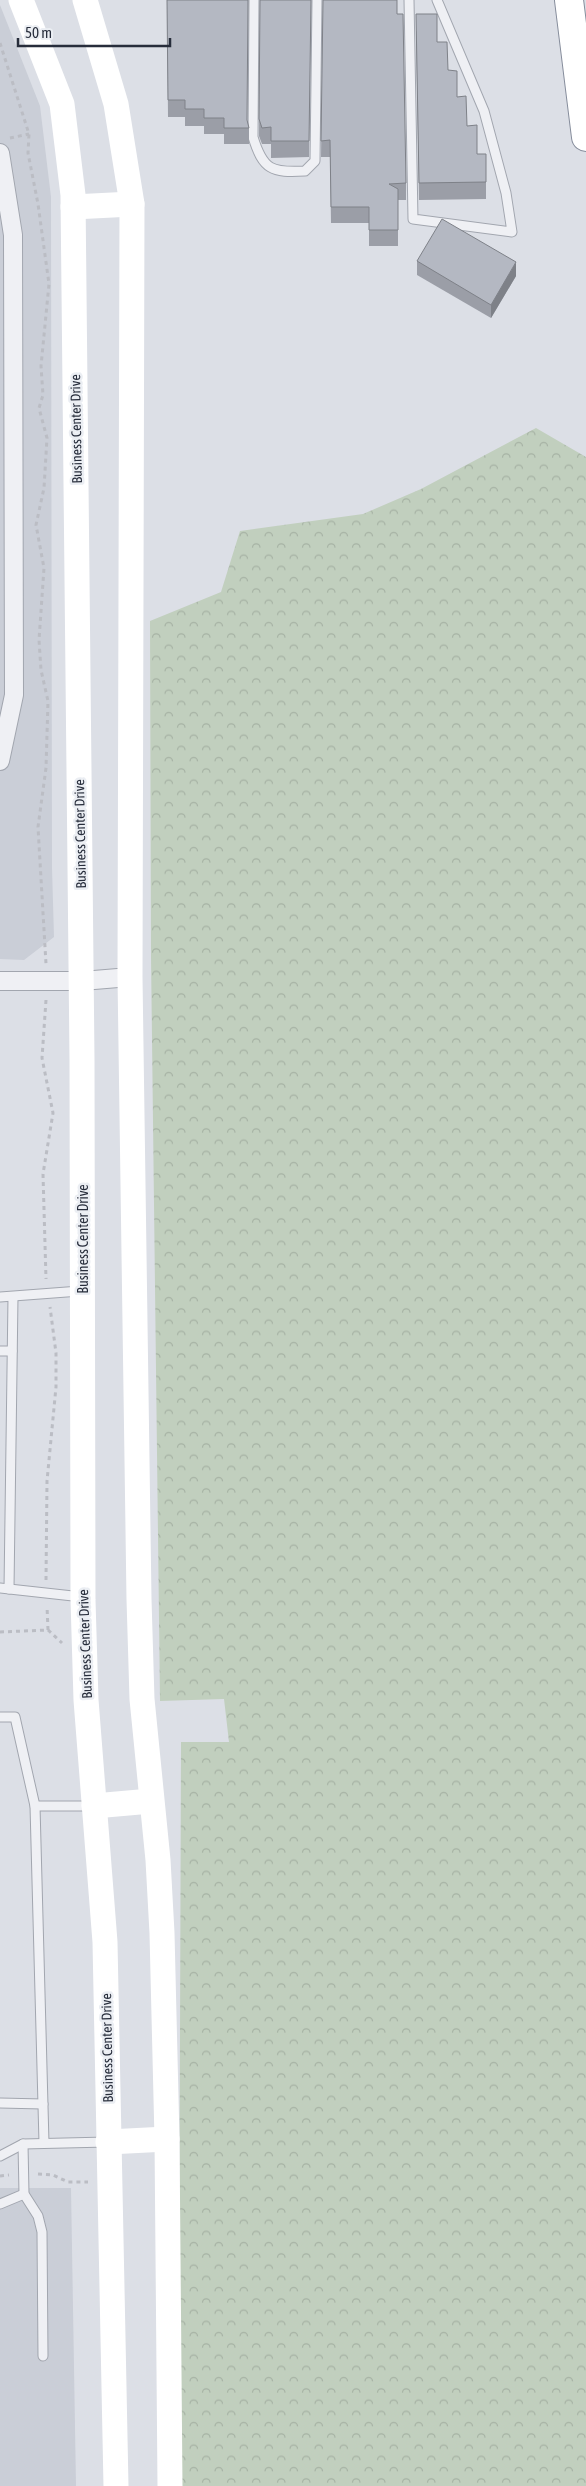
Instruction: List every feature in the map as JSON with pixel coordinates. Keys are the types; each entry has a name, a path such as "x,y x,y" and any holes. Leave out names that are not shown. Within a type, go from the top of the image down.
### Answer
{"highway":[{"path":"569,0 586,137"}],"street":[{"name":"Business Center Drive","path":"21,0 62,104 73,207 82,981 83,1597 86,1700 105,1942 116,2486"},
{"path":"85,0 116,104 132,204 130,977 139,1598 142,1699 150,1801 158,1860 162,1933 168,2139 170,2486"},
{"path":"0,153 13,235 10,524 14,695 0,761"},
{"path":"73,207 132,204"},
{"path":"0,981 82,981 130,977"},
{"path":"94,1806 150,1801"},
{"path":"108,2142 168,2139"}],"lane":[{"path":"254,0 253,137 258,153 268,168 283,172 305,171 315,161 317,0"},
{"path":"410,0 413,219 512,232 506,193 484,110 437,0"},
{"path":"0,1297 83,1291"},
{"path":"13,1297 5,1589 83,1597"},
{"path":"0,1351 12,1351"},
{"path":"0,1717 15,1717 35,1806 44,2143"},
{"path":"35,1806 94,1806"},
{"path":"0,2103 43,2104"},
{"path":"0,2156 23,2144 108,2142"},
{"path":"23,2144 24,2194 38,2216 42,2232 43,2356"},
{"path":"0,2204 24,2194"}],"path":[{"path":"0,43 29,134 28,153 38,204 49,284 41,366 43,395 39,408 47,438 44,488 36,526 44,568 39,640 41,670 48,701 46,768 38,827 47,981 42,1058 53,1113 43,1174 45,1266 56,1353 56,1387 47,1481 46,1593 48,1630 0,1632"},
{"path":"0,140 29,134"},
{"path":"0,2176 43,2174 68,2182 90,2182"}],"shaded area":[{"path":"0,5 40,106 51,197 52,868 54,937 24,960 0,959"},
{"path":"0,2188 71,2188 76,2486 0,2486"}],"green space":[{"path":"536,428 586,457 586,2486 181,2486 179,2333 181,1742 229,1742 224,1699 160,1701 151,956 150,621 221,592 240,531 363,514 421,489"}],"building":[{"path":"167,0 248,0 247,120 249,128 224,128 224,118 204,118 204,109 185,109 185,100 168,100"},
{"path":"260,0 311,0 309,141 271,141 271,127 262,128 259,119"},
{"path":"323,0 397,0 397,14 403,14 406,183 389,184 398,189 398,230 369,230 369,207 331,207 330,140 321,141"},
{"path":"416,14 437,14 437,42 447,42 448,70 457,71 457,97 466,96 467,126 477,125 477,154 486,154 486,182 419,183"},
{"path":"442,219 516,262 491,305 417,261"}]}
